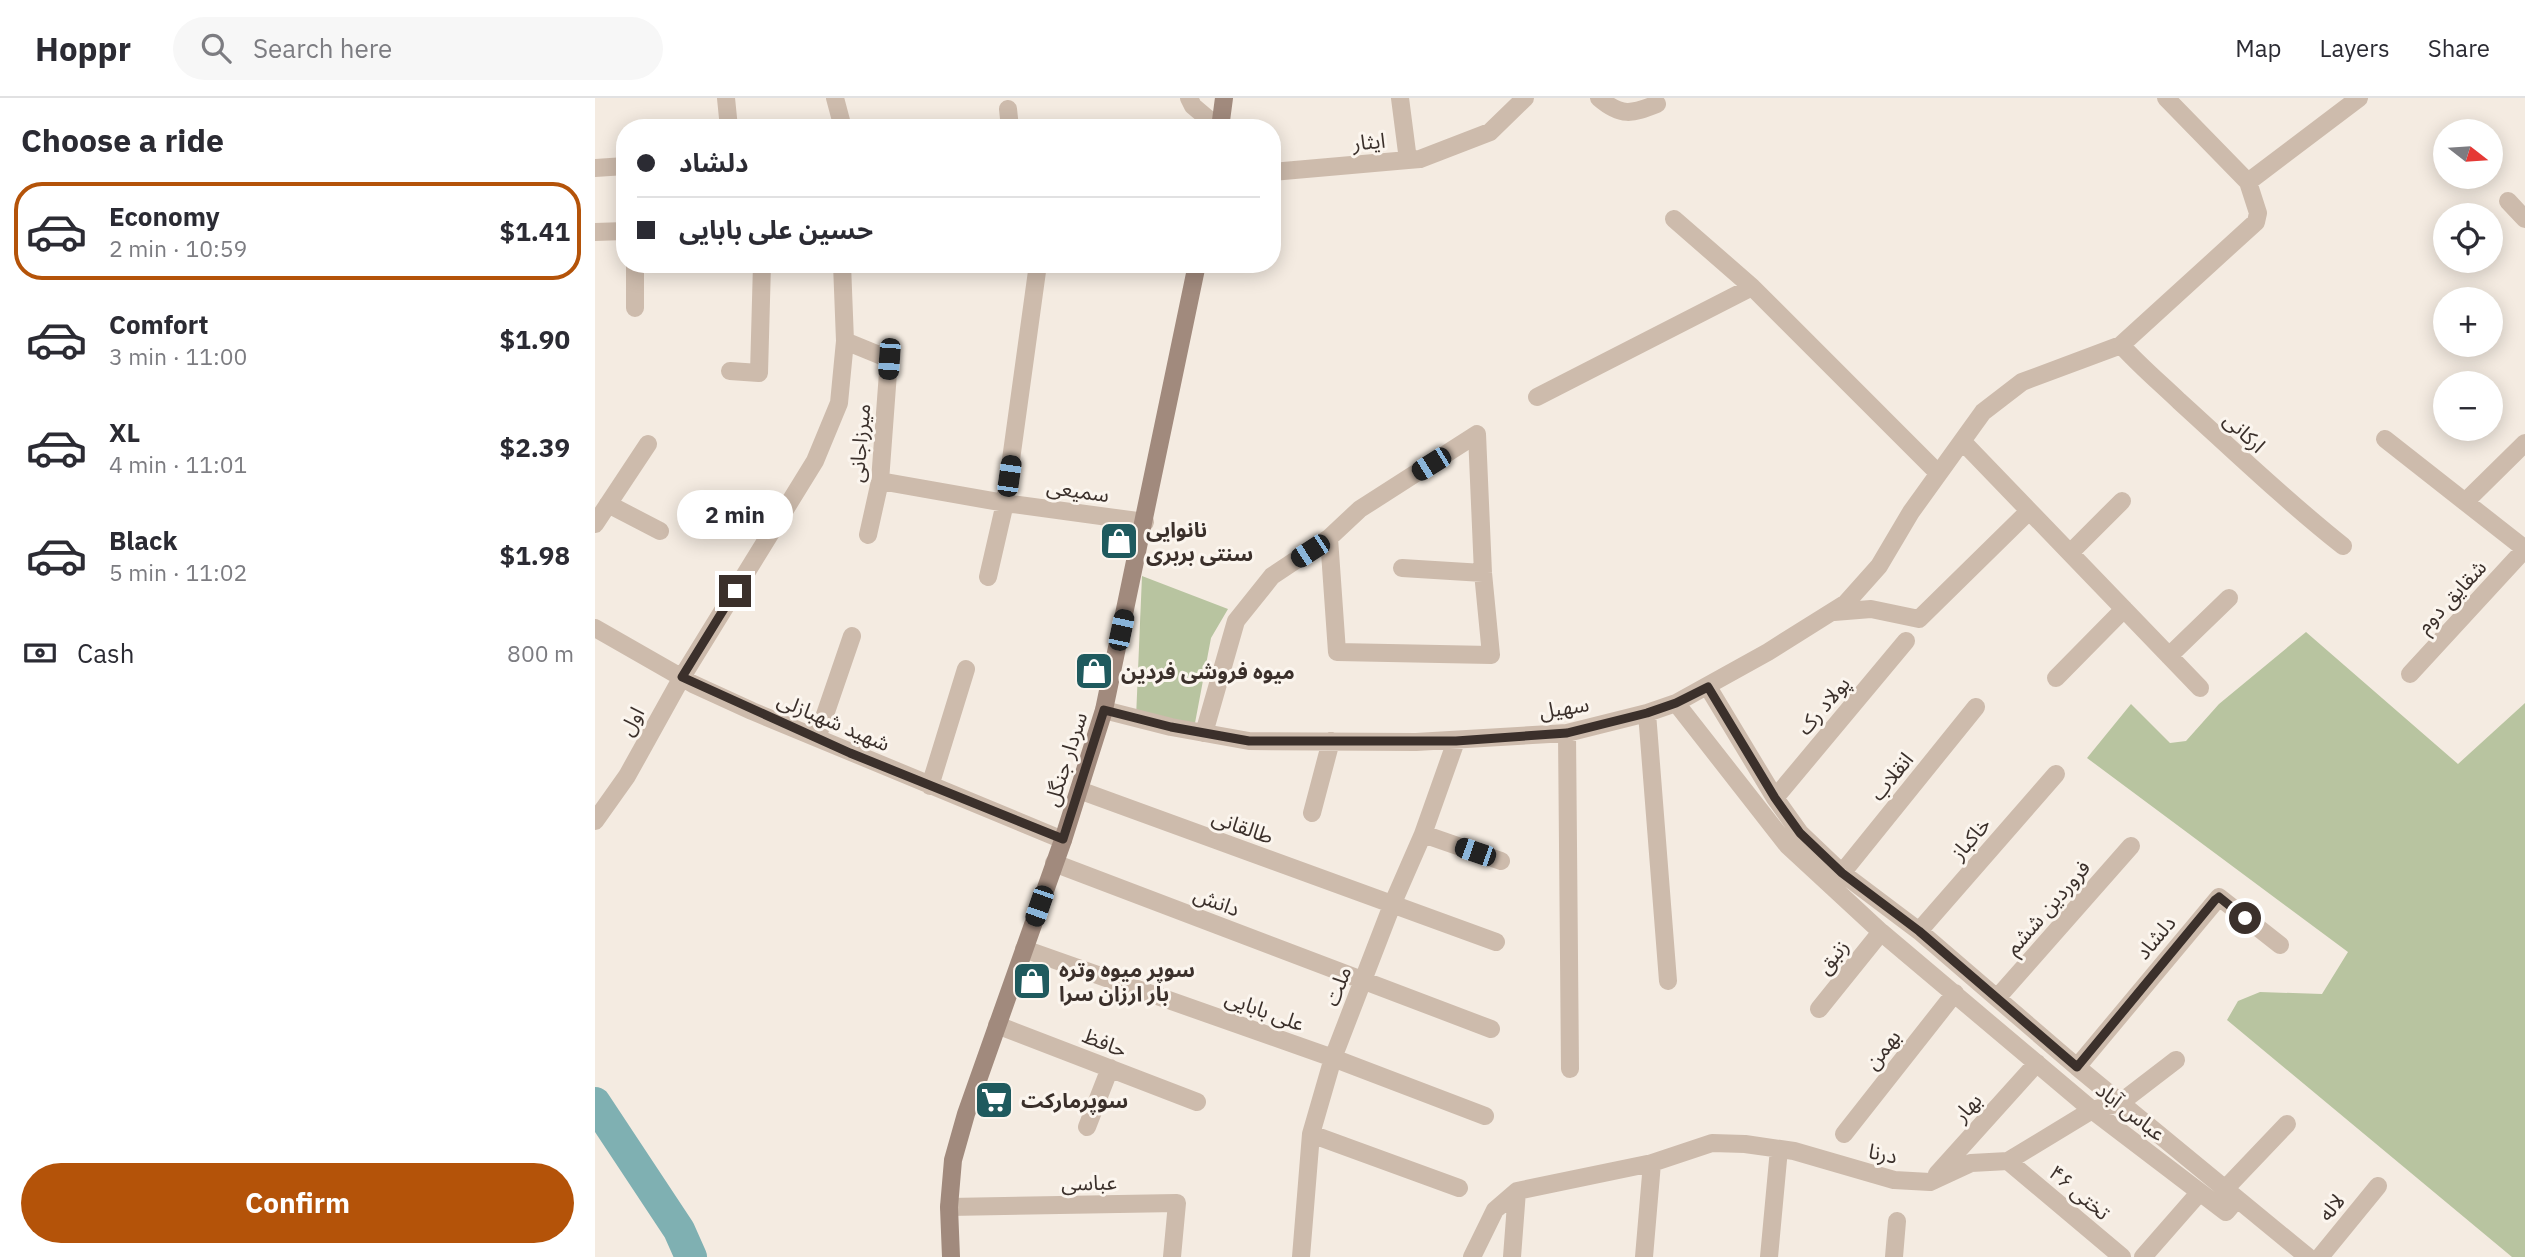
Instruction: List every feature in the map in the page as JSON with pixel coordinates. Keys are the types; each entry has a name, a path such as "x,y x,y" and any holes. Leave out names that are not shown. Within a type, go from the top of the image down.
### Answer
{"main road":[{"path":"1221,119 1224,98"},
{"name":"سردار جنگل","path":"951,1257 949,1207 953,1160 966,1114 1063,839 1104,710 1195,273"}],"street":[{"path":"726,98 728,119"},
{"path":"835,98 841,119"},
{"path":"1189,98 1193,106 1209,119"},
{"name":"ایثار","path":"1281,171 1408,160 1400,98"},
{"path":"1408,160 1420,159 1490,132 1525,98"},
{"path":"1599,98 1618,110 1632,114 1657,104"},
{"path":"2121,345 2256,222 2258,213 2248,182 2167,98"},
{"path":"2248,182 2359,98"},
{"path":"1007,109 1009,119"},
{"path":"595,167 616,166"},
{"path":"2508,201 2525,219"},
{"path":"1674,219 1752,287 1938,473"},
{"path":"595,232 616,231"},
{"path":"635,273 635,308"},
{"path":"730,372 759,373 762,273"},
{"name":"اول","path":"595,821 627,776 682,677 815,461 839,402 845,341 842,273"},
{"path":"988,577 1005,503 1037,273"},
{"path":"1537,397 1752,287"},
{"name":"میرزاجانی","path":"845,341 889,359 880,481 868,535"},
{"name":"سهیل","path":"1104,710 1249,741 1456,741 1567,733 1676,703 1708,687 1846,603 1879,566 1911,512 1983,412 2022,382 2121,345"},
{"name":"ارکانی","path":"2121,345 2147,374 2220,441 2296,509 2343,546"},
{"path":"1204,733 1236,621 1272,576 1329,538 1360,509 1477,434 1483,573 1490,655 1337,652 1329,538"},
{"path":"2385,439 2523,544"},
{"path":"1962,441 2200,688"},
{"path":"2465,502 2525,443"},
{"path":"595,524 647,444"},
{"name":"سمیعی","path":"880,481 1005,503 1145,522"},
{"path":"2070,553 2123,501"},
{"path":"608,504 660,531"},
{"path":"1834,612 1871,609 1919,619 2029,511"},
{"name":"شقایق دوم","path":"2410,674 2523,544"},
{"path":"1402,568 1483,573"},
{"path":"2169,656 2229,598"},
{"path":"2056,678 2124,609"},
{"name":"شهید شهبازلی","path":"596,629 682,677 817,738 1063,839"},
{"path":"817,738 852,636"},
{"name":"پولاد رک","path":"1775,798 1906,641"},
{"path":"930,786 966,669"},
{"name":"عباس آباد","path":"1708,687 1775,798 1800,833 1842,873 1919,931 2077,1067 2308,1257"},
{"name":"عباس آباد","path":"1676,703 1788,846 1881,932 2092,1110 2226,1212 2232,1194"},
{"name":"انقلاب","path":"1842,873 1976,707"},
{"path":"1647,713 1668,981"},
{"path":"1567,733 1570,1069"},
{"path":"1312,813 1331,741"},
{"name":"ملت","path":"1301,1257 1311,1134 1333,1058 1392,905 1423,834 1456,741"},
{"name":"خاکباز","path":"1919,931 2056,774"},
{"name":"طالقانی","path":"1079,790 1496,942"},
{"path":"1423,834 1501,861"},
{"name":"فروردین ششم","path":"1997,998 2131,846"},
{"name":"دانش","path":"1054,863 1491,1029"},
{"name":"دلشاد","path":"2077,1067 2219,897 2280,944"},
{"name":"زنبق","path":"1819,1009 1881,932"},
{"name":"علی بابایی","path":"1024,948 1333,1058 1485,1116"},
{"name":"بهمن","path":"1844,1134 1955,993"},
{"name":"حافظ","path":"997,1025 1197,1102"},
{"path":"2120,1103 2176,1060"},
{"name":"بهار","path":"1930,1182 2037,1063"},
{"path":"1087,1127 1110,1068"},
{"name":"درنا","path":"1517,1191 1652,1163 1712,1143 1745,1144 1794,1151 1894,1180 1930,1182 1971,1163 2008,1161 2092,1110 2120,1103"},
{"path":"2232,1194 2287,1124"},
{"path":"1311,1134 1459,1188"},
{"path":"1769,1257 1779,1149"},
{"name":"تختی ۴۶","path":"2008,1161 2123,1257"},
{"path":"1644,1257 1652,1163"},
{"name":"لاله","path":"2320,1257 2378,1185"},
{"path":"1472,1257 1495,1210 1517,1191"},
{"path":"1512,1257 1517,1191"},
{"path":"2143,1257 2199,1193"},
{"name":"عباسی","path":"949,1207 1177,1203 1172,1257"},
{"path":"1894,1257 1896,1221"}],"green space":[{"path":"1142,576 1228,609 1211,638 1195,723 1136,718"},
{"path":"2306,632 2458,764 2525,703 2525,1257 2512,1257 2227,1020 2238,1001 2260,992 2322,994 2348,952 2087,758 2131,704 2170,743 2186,741 2219,704"}],"waterway":[{"path":"595,1103 679,1230 691,1257"}],"place":[{"name":"نانوایی سنتی بربری","path":"1119,541"},
{"name":"میوه فروشی فردین","path":"1094,671"},
{"name":"سوپر میوه وتره بار ارزان سرا","path":"1032,981"},
{"name":"سوپرمارکت","path":"994,1100"}],"route":[{"path":"735,591 682,677 752,711 850,753 1063,839 1104,710 1171,727 1249,741 1456,741 1567,733 1647,713 1676,703 1708,687 1775,798 1800,833 1842,873 1919,931 2077,1067 2215,900 2219,897 2245,918"}]}
